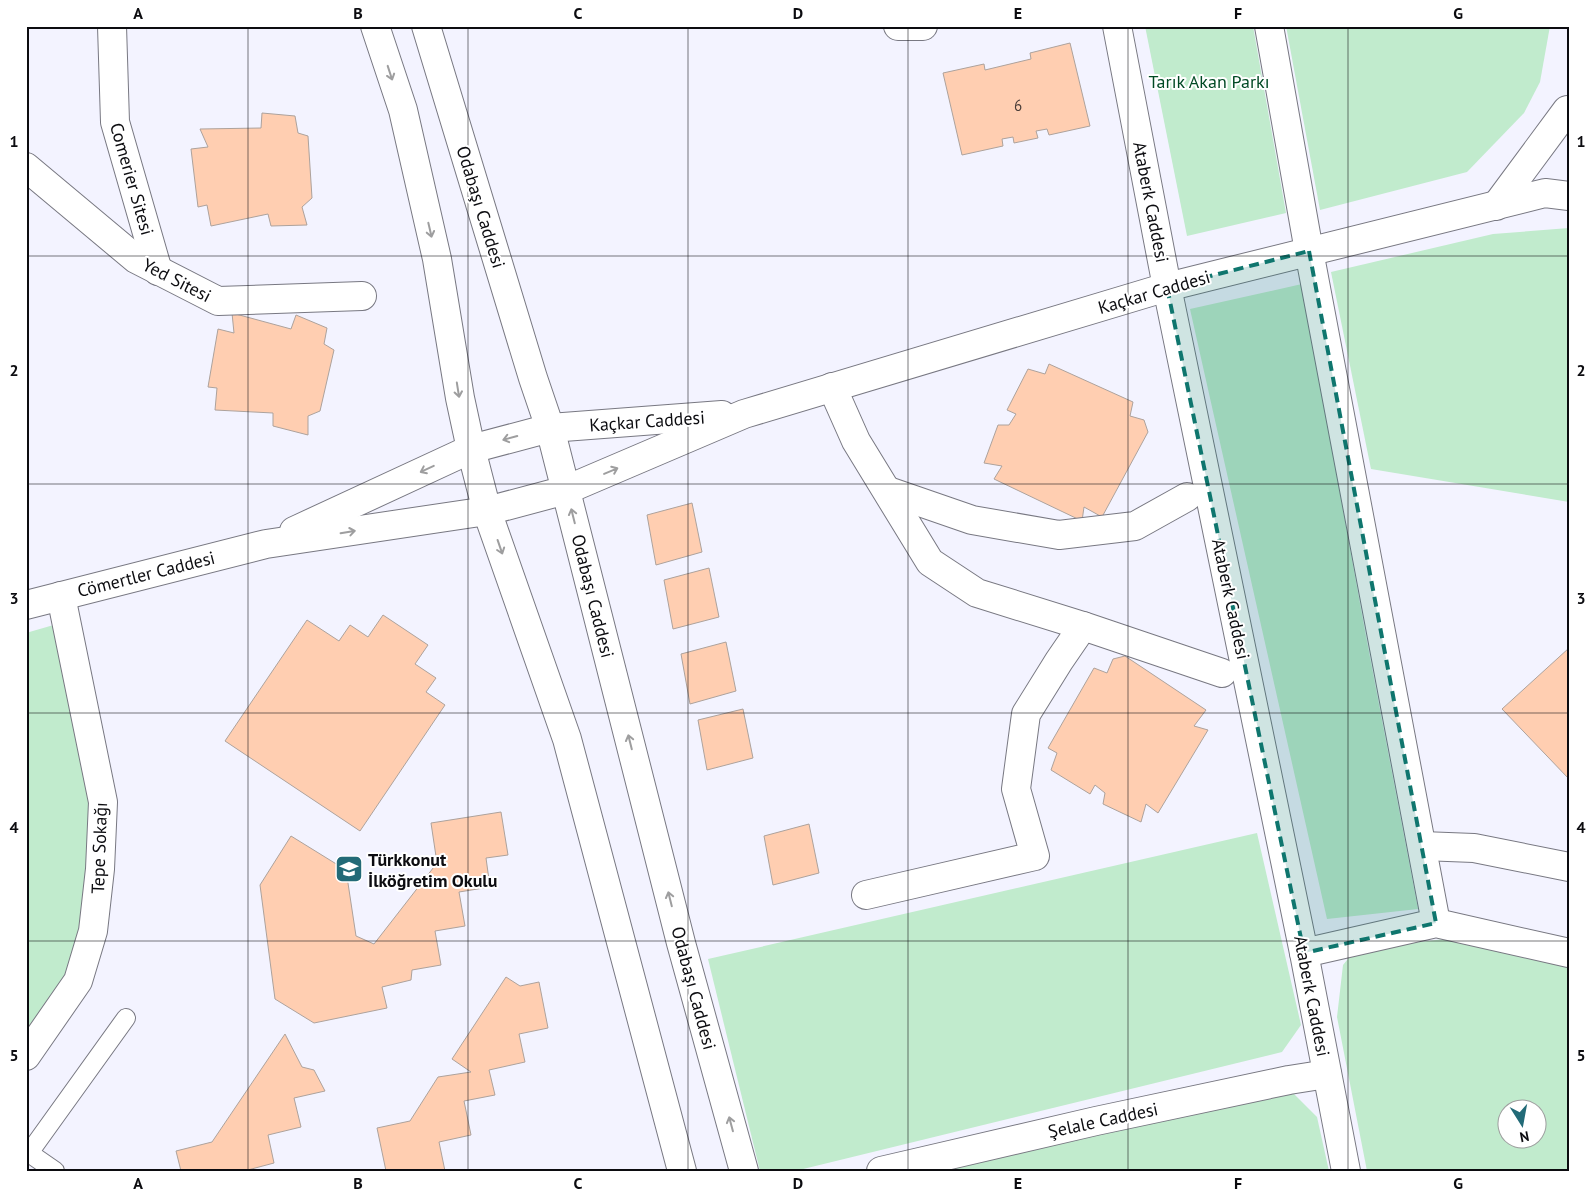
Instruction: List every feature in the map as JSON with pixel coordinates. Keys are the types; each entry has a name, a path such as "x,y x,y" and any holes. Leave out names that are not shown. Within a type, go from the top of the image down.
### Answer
{"street":[{"name":"Comerier Sitesi","path":"112,26 114,122 158,270"},
{"path":"375,26 403,110 437,259 460,398 487,510 567,739 682,1171"},
{"name":"Odabaşı Caddesi","path":"426,26 533,378 550,428 681,943 744,1171"},
{"path":"898,26 923,26"},
{"name":"Ataberk Caddesi","path":"1117,26 1167,287 1304,953 1346,1171"},
{"path":"1269,26 1309,251 1436,923"},
{"path":"1496,206 1568,108"},
{"name":"Yed Sitesi","path":"26,167 136,259 218,301 362,296"},
{"name":"Kaçkar Caddesi","path":"487,510 566,490 744,414 1167,287 1545,193 1569,196"},
{"path":"832,387 856,441 930,562 978,593 1222,673"},
{"name":"Kaçkar Caddesi","path":"471,449 550,428 744,414"},
{"name":"Cömertler Caddesi","path":"266,544 471,449"},
{"path":"888,491 972,520 1059,535 1135,526 1187,497"},
{"name":"Cömertler Caddesi","path":"26,604 266,544 487,510"},
{"name":"Tepe Sokağı","path":"26,1056 78,981 93,931 100,869 103,802 61,596"},
{"path":"866,896 1035,856 1016,789 1026,714 1083,626"},
{"path":"1422,846 1474,848 1569,867"},
{"path":"1304,953 1436,923 1569,953"},
{"name":"Şelale Caddesi","path":"881,1171 1096,1121 1289,1080 1327,1074"}],"lane":[{"path":"55,1171 28,1153 126,1018"}],"highlighted area":[{"path":"1309,251 1436,923 1304,953 1167,287"}],"green space":[{"name":"Tarık Akan Parkı","path":"1145,26 1253,26 1286,213 1187,236"},
{"path":"1286,26 1550,26 1540,82 1524,113 1467,172 1320,210"},
{"path":"1569,228 1569,502 1371,469 1331,272 1493,234"},
{"path":"1302,284 1418,909 1327,919 1190,309"},
{"path":"57,624 91,811 89,891 78,960 26,1038 26,633"},
{"path":"1257,833 1301,1025 1282,1052 795,1171 760,1171 708,959"},
{"path":"1444,939 1569,960 1569,1171 1367,1171 1337,1017 1343,965 1355,950"},
{"path":"1292,1092 1317,1117 1329,1171 933,1171"}],"building":[{"path":"1070,43 1090,126 1049,135 1047,129 1036,131 1038,138 1014,143 1013,137 1002,139 1003,146 962,155 943,73 984,64 985,70 1031,59 1030,53"},
{"path":"262,113 295,116 298,133 308,136 312,198 302,207 307,225 271,226 268,214 211,226 207,205 198,207 191,149 208,147 200,129 261,128"},
{"path":"232,313 291,329 296,315 327,328 324,344 334,350 320,411 308,416 308,435 273,426 273,413 215,410 217,388 208,387 218,329 234,333"},
{"path":"1049,364 1133,402 1130,416 1144,420 1148,432 1102,517 1084,507 1082,521 994,479 1002,466 984,463 998,425 1009,425 1016,414 1007,410 1028,369 1045,374"},
{"path":"692,503 702,552 656,565 647,515"},
{"path":"709,568 719,617 673,629 664,580"},
{"name":"Türkkonut İlköğretim Okulu","path":"383,615 428,645 415,664 436,678 426,692 445,705 360,831 225,741 307,620 339,641 350,625 368,637"},
{"path":"726,642 736,691 690,704 681,654"},
{"path":"1569,648 1569,779 1502,709"},
{"path":"1125,656 1206,710 1194,726 1208,730 1158,813 1146,804 1141,822 1103,804 1105,793 1095,785 1090,794 1051,770 1057,753 1048,748 1094,668 1107,673 1113,659"},
{"path":"743,709 753,758 707,770 698,720"},
{"path":"501,812 508,855 486,858 490,887 459,892 465,926 435,931 441,965 412,970 411,980 382,987 387,1008 314,1023 275,999 260,885 291,836 346,870 356,936 374,944 437,863 431,823"},
{"path":"809,824 819,873 773,885 764,836"},
{"path":"506,977 520,986 539,982 548,1028 519,1034 525,1062 489,1070 495,1095 464,1101 471,1135 439,1142 445,1171 386,1171 377,1128 410,1121 438,1077 471,1072 452,1059"},
{"path":"285,1034 302,1067 314,1070 325,1091 294,1098 301,1127 268,1135 274,1163 244,1171 181,1171 176,1151 212,1142"}],"place":[{"name":"Türkkonut İlköğretim Okulu","path":"349,869"}]}
